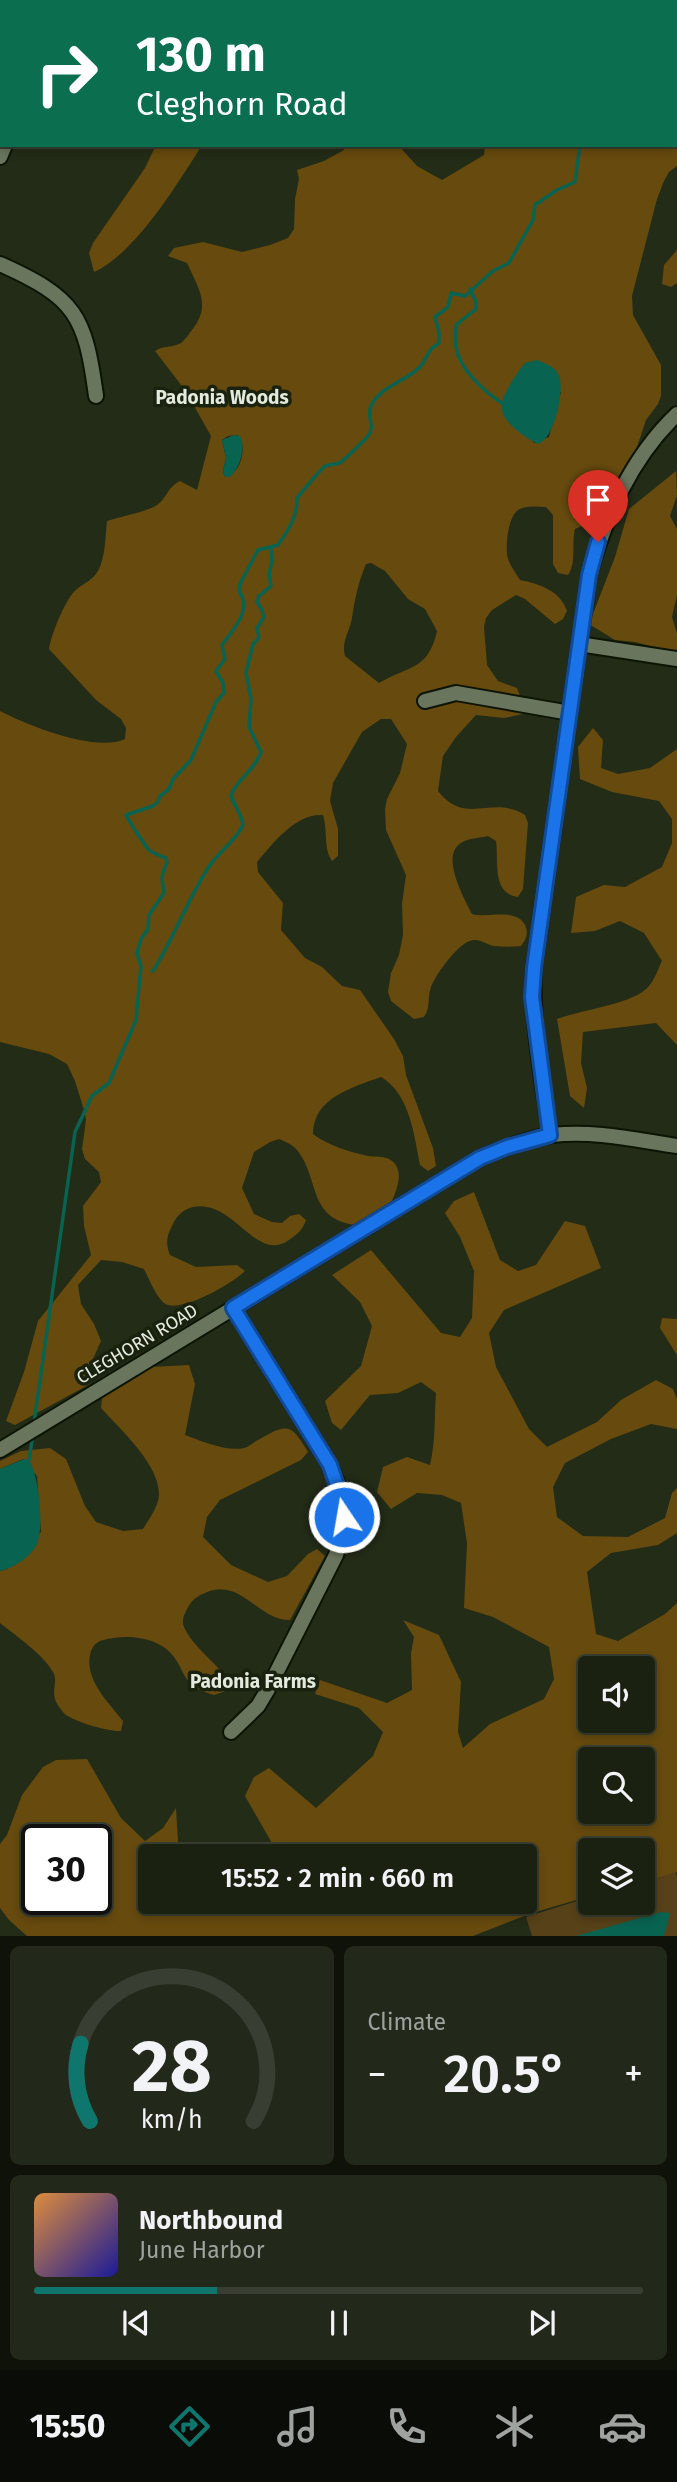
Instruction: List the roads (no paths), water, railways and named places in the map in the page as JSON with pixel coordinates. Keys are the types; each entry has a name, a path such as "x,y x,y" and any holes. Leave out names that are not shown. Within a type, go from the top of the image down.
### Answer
{"street":[{"path":"0,264 55,292 74,313 87,342 96,396"},
{"path":"550,1135 532,997 534,968 589,575 609,513 645,452 677,414"},
{"path":"579,644 677,659"},
{"path":"425,701 456,693 570,713"},
{"name":"CLEGHORN ROAD","path":"0,1450 480,1158 550,1135 589,1134 677,1146"},
{"path":"232,1732 258,1706 267,1691 336,1555 344,1517 342,1500 330,1465 233,1308"}],"water":[{"path":"537,360 555,370 559,376 561,392 557,414 549,434 538,444 514,428 502,409 506,393 518,372 525,363"},
{"path":"234,435 240,436 242,441 241,458 234,473 225,477 223,471 226,458 222,440"},
{"path":"24,1459 29,1460 36,1478 39,1538 36,1546 25,1558 0,1571 0,1469"},
{"path":"670,1913 664,1936 576,1936 655,1915"}],"waterway":[{"path":"34,1423 75,1132 92,1096 109,1083 136,1020 141,966 137,953 141,939 148,929 149,915 164,893 162,878 166,858 149,850 126,815 158,802 160,796 169,789 173,779 191,760 216,702 224,693 223,683 216,671 225,659 222,645 243,613 240,584 258,550 278,545 292,523 297,498 325,466 341,462 368,436 371,429 370,410 375,399 420,367 439,343 435,317 448,307 451,293 465,296 493,271 509,263 533,220 535,205 575,182 580,147"},
{"path":"470,289 476,309 456,325 458,355 474,379 502,403"},
{"path":"153,971 208,868 236,837 243,825 231,795 261,752 249,727 251,699 246,673 253,644 259,638 257,628 264,617 257,602 259,596 271,586 271,548"},
{"path":"29,1460 33,1434"}],"district":[{"name":"Padonia Woods","path":"222,397"},
{"name":"Padonia Farms","path":"253,1681"}]}
